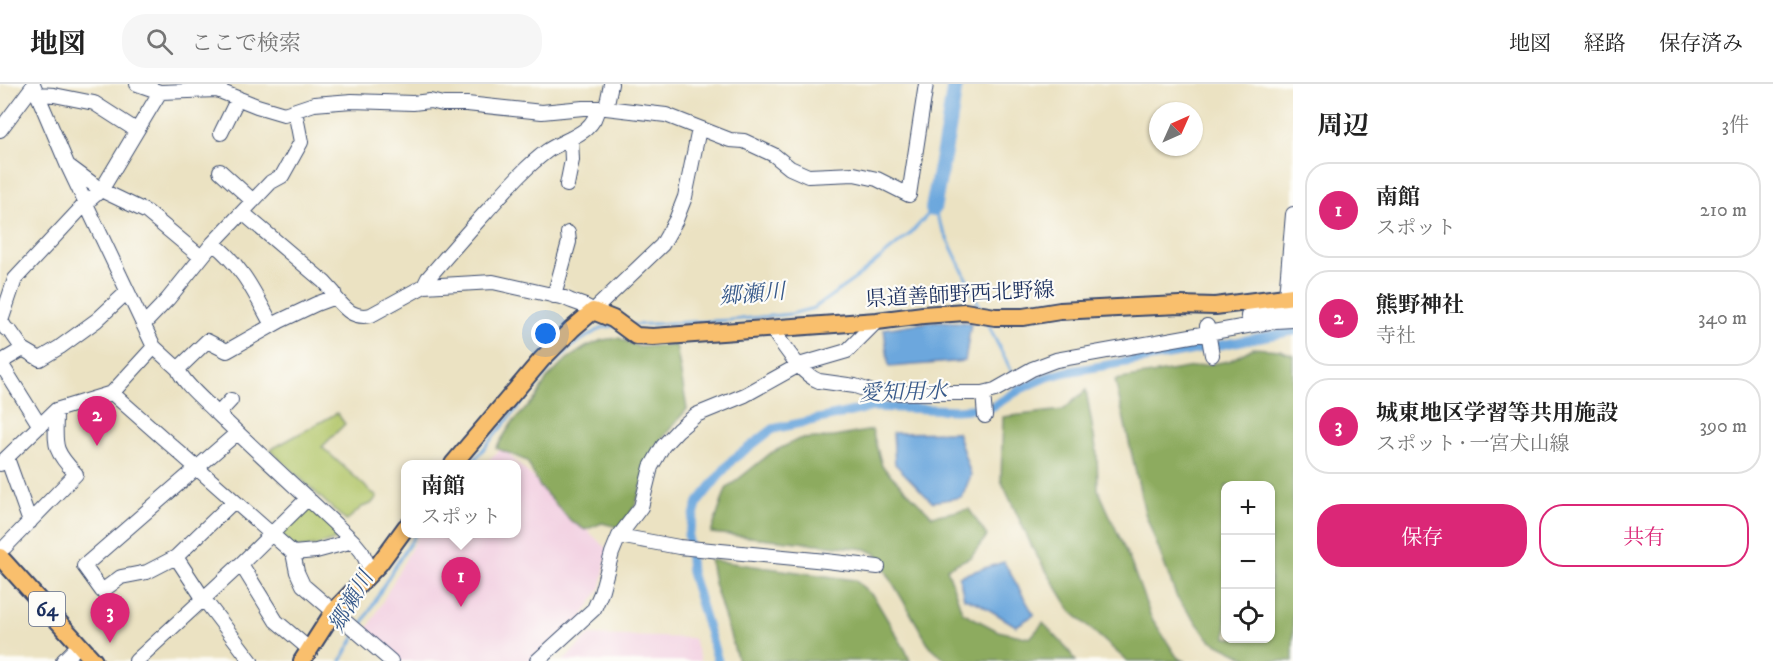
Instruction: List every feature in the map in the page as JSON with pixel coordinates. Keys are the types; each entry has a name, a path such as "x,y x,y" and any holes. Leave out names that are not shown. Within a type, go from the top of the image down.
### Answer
{"main road":[{"name":"県道善師野西北野線","path":"593,311 613,319 636,336 653,337 964,312 995,317 1023,317 1060,311 1180,305 1215,306 1291,300"},
{"path":"457,460 543,359 593,311"},
{"path":"306,655 334,611 379,564 401,533"},
{"name":"64","path":"3,552 94,661"}],"street":[{"path":"137,84 160,92 217,90 284,114 314,104 364,101 430,101 542,112 602,108 666,114 730,140 744,141 774,155 790,168 808,176 854,174 877,179 909,195 926,84"},
{"path":"424,286 428,278 509,186 549,150 585,129 602,108 611,84"},
{"path":"34,88 94,103 136,130"},
{"path":"0,130 34,88"},
{"path":"34,88 68,167 154,347 178,369 180,374 237,433 353,541 362,552 371,571"},
{"path":"127,292 97,320 40,359 23,349 1,321 15,279 100,190 160,92"},
{"path":"221,133 238,98"},
{"path":"144,324 168,299 213,243 272,182 282,176 301,142 295,111"},
{"path":"243,213 324,282 348,313 363,317 371,315 424,286 493,282 565,298 586,305 593,311 662,245 676,220 685,197 699,129"},
{"path":"567,185 572,160 571,138"},
{"path":"68,167 74,169 100,190 147,212 201,257"},
{"path":"220,171 253,201"},
{"path":"1212,355 1207,325 1291,300 1293,214"},
{"path":"554,296 569,242 568,233"},
{"path":"213,243 230,256 247,278 272,325"},
{"path":"178,369 207,341 227,351 272,325 335,297"},
{"path":"572,302 576,310 571,323 572,329"},
{"path":"537,661 594,609 619,536 641,507 651,467 663,446 678,430 696,415 745,395 799,365 847,351 884,320"},
{"path":"771,328 799,365 814,380 855,386 876,393 983,393 995,390 1032,369 1056,360 1275,321 1293,320"},
{"path":"30,522 3,461 56,410 112,393 154,347"},
{"path":"23,349 6,359 0,369 5,370 40,426"},
{"path":"112,393 293,553 297,572 303,585 391,661"},
{"path":"983,393 985,416"},
{"path":"218,414 231,400"},
{"path":"3,552 76,474 61,458 56,446 56,410"},
{"path":"234,501 176,557 147,572 121,577 102,591 84,566 237,433"},
{"path":"136,661 241,564 308,498"},
{"path":"619,536 679,548 878,567"},
{"path":"293,553 316,551 353,541"},
{"path":"176,557 203,598 251,661"},
{"path":"241,564 276,621 306,655"},
{"path":"63,661 79,645"}],"shaded area":[{"path":"502,448 514,460 488,460"},
{"path":"521,466 608,550 601,587 578,624 532,661 396,661 366,632 417,538 521,538"},
{"path":"590,635 693,638 701,661 562,661"}],"green space":[{"path":"619,338 639,347 676,345 687,409 655,447 635,506 621,528 602,523 585,530 571,521 540,487 527,461 496,448 512,423 536,398 547,379 567,359 602,340"},
{"path":"1253,348 1280,350 1293,355 1293,661 1252,661 1210,640 1177,598 1145,513 1115,380 1229,361"},
{"path":"1086,390 1097,454 1098,489 1131,563 1151,617 1177,657 1184,661 1127,661 1071,611 1034,551 1001,480 1003,417 1063,410"},
{"path":"337,413 345,424 322,447 377,497 371,504 362,507 346,521 270,450"},
{"path":"872,430 882,466 932,516 969,509 987,536 971,557 947,568 962,612 998,631 1030,638 1043,623 1076,661 947,661 929,645 876,554 866,549 711,533 726,489 771,453 799,439 834,437"},
{"path":"308,503 343,537 316,546 295,548 278,532"},
{"path":"710,560 855,580 874,597 910,661 738,661 714,583"}],"water":[{"path":"936,321 971,323 965,361 889,367 884,329"},
{"path":"957,432 971,475 962,497 932,502 895,464 893,433"},
{"path":"1004,562 1034,615 1016,626 980,604 964,598 959,576"}],"waterway":[{"name":"郷瀬川","path":"933,209 955,84"},
{"name":"郷瀬川","path":"632,325 731,320 791,314 814,308 856,278 910,234 933,209 981,309"},
{"path":"987,323 1014,376"},
{"name":"郷瀬川","path":"474,460 552,366 575,344 601,328 613,326"},
{"name":"愛知用水","path":"718,661 691,572 688,535 698,502 732,460 773,429 873,407 955,410 990,408 1021,389 1066,372 1293,331"},
{"path":"1017,382 1021,389"},
{"name":"郷瀬川","path":"360,628 413,538"},
{"name":"郷瀬川","path":"341,661 355,636"}],"place":[{"name":"熊野神社","path":"97,446"},
{"name":"南館","path":"461,607"},
{"name":"城東地区学習等共用施設","path":"110,643"}]}
